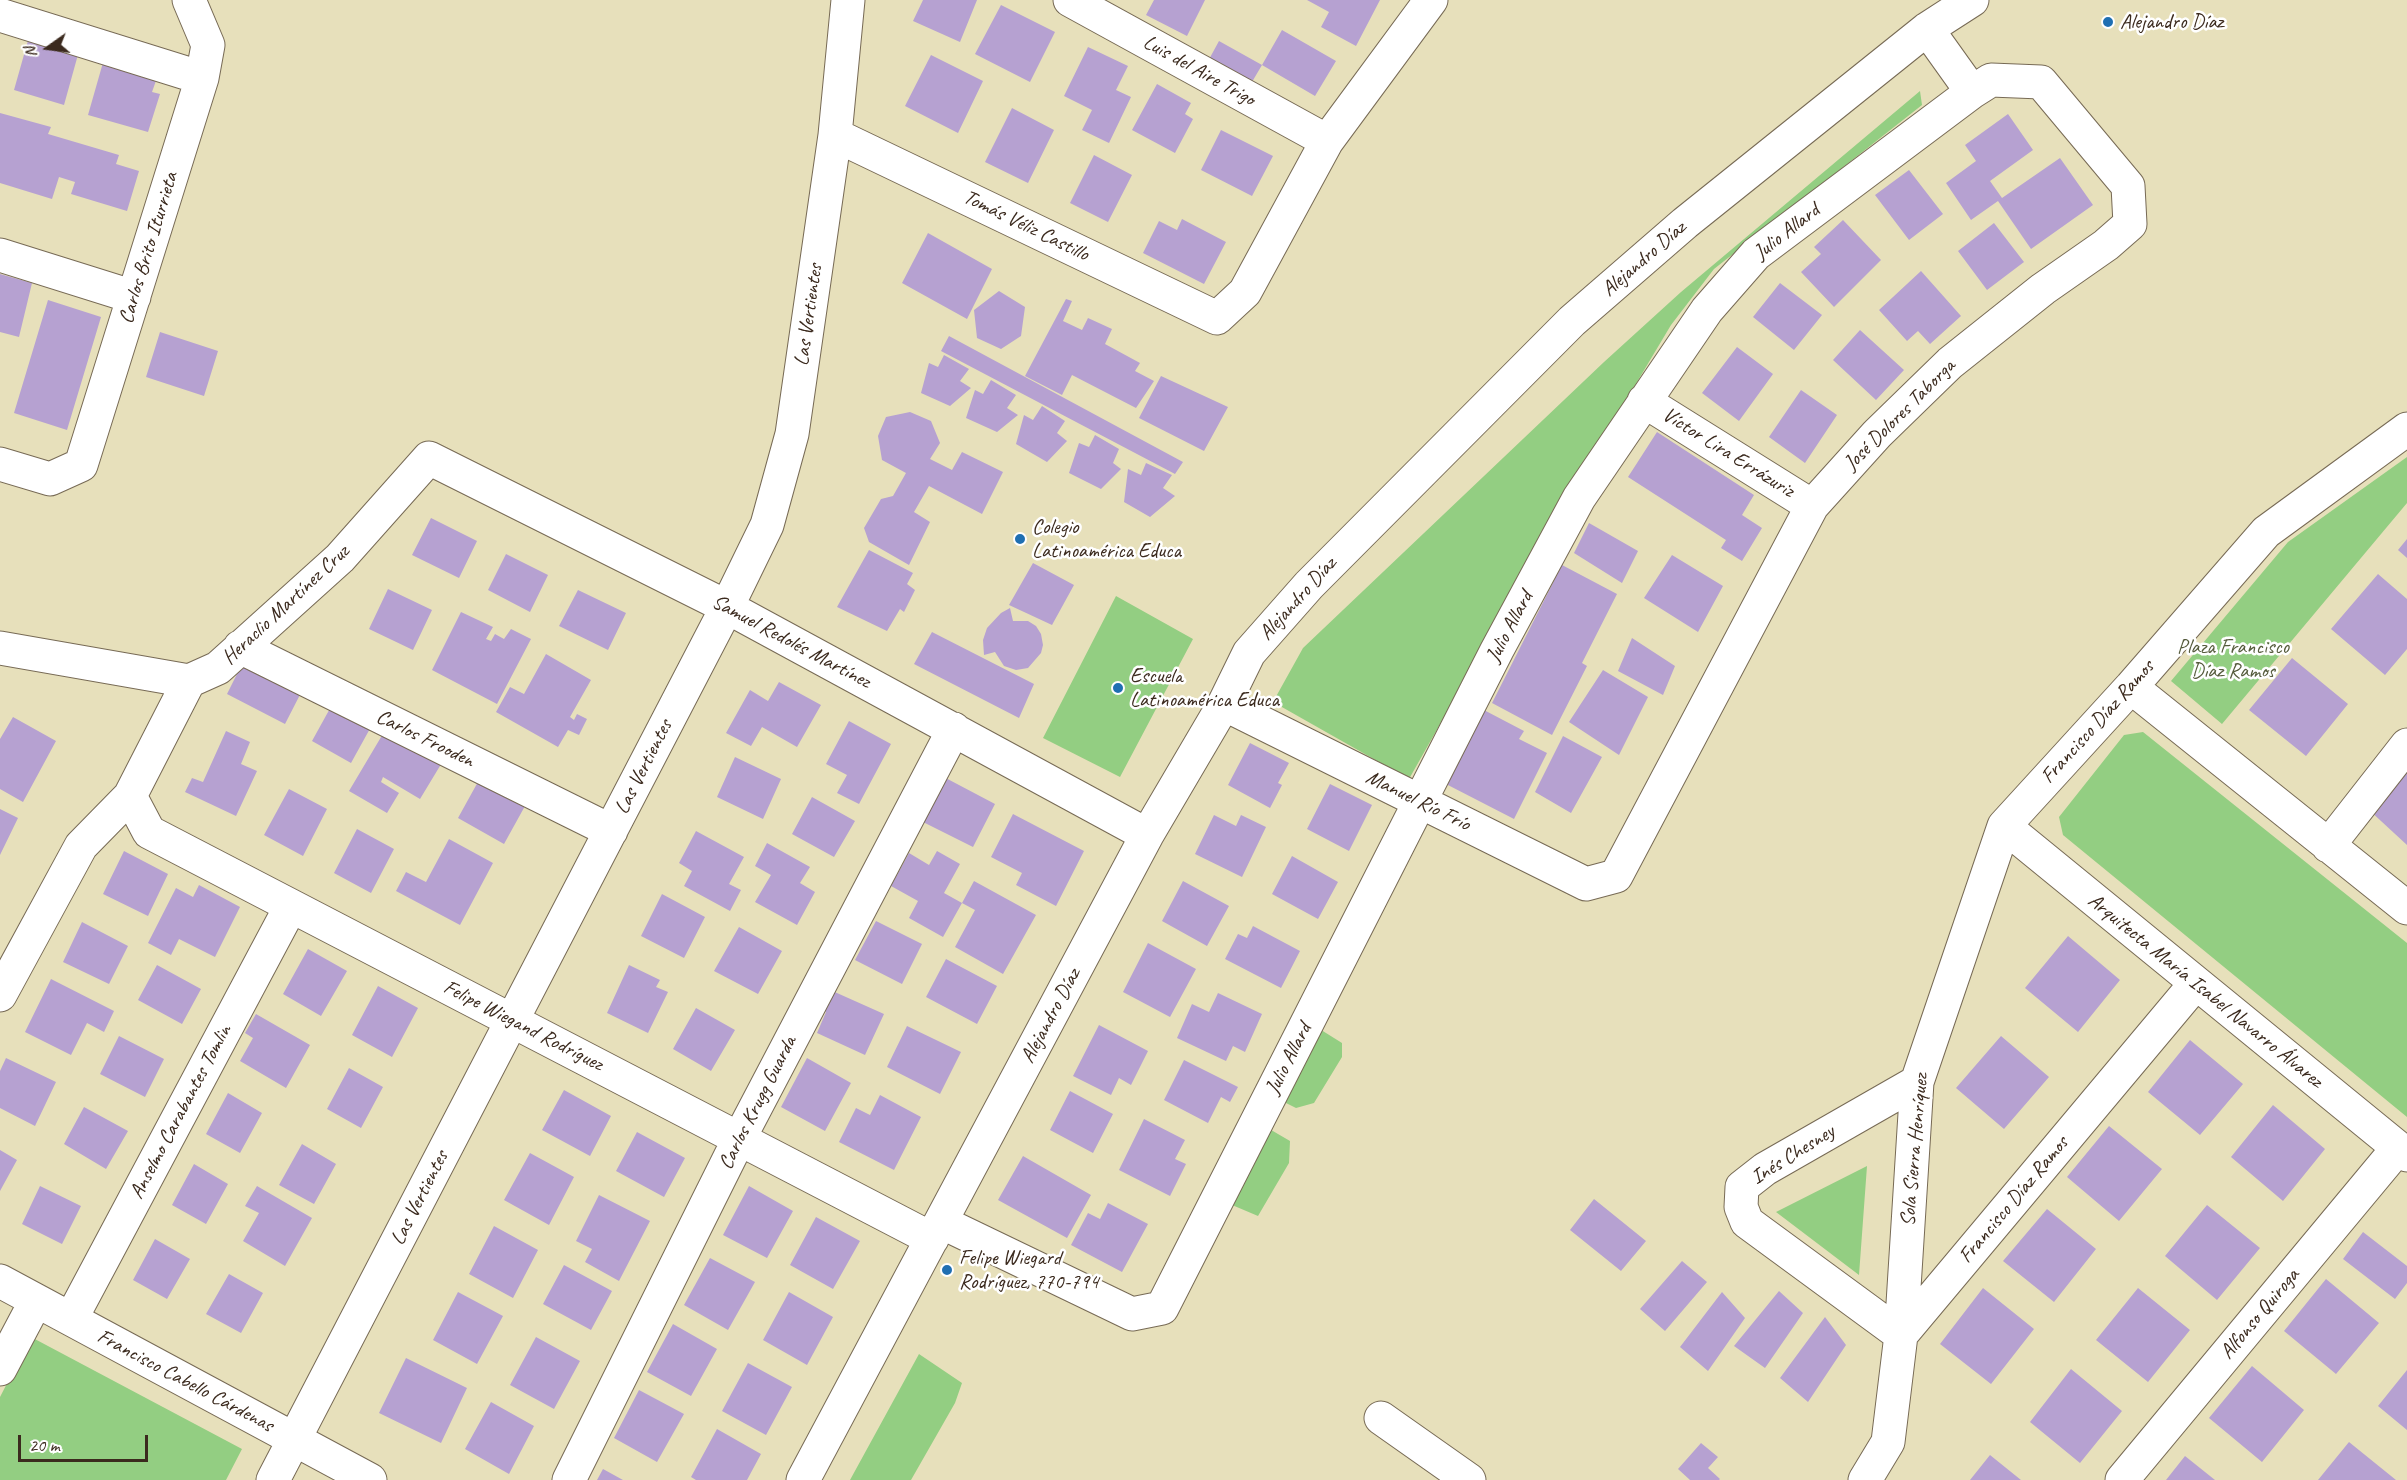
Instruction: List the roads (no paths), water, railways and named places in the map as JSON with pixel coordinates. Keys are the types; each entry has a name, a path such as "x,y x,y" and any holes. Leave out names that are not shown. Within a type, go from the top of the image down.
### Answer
{"street":[{"name":"Carlos Brito Iturrieta","path":"0,464 50,479 81,465 202,78 208,45 189,0"},
{"name":"Las Vertientes","path":"273,1480 727,607 766,525 792,434 835,135 848,0"},
{"name":"Luis del Aire Trigo","path":"1070,0 1327,141"},
{"path":"1327,141 1431,0"},
{"name":"Alejandro Díaz","path":"803,1480 1147,836 1224,704 1249,653 1309,585 1572,321 1685,223 1927,29 1972,0"},
{"path":"0,15 202,78"},
{"path":"1927,29 1972,92"},
{"name":"José Dolores Taborga","path":"1616,876 1812,506 1877,434 1950,363 2043,289 2106,245 2130,224 2128,186 2041,82 1990,80 1972,92"},
{"name":"Julio Allard","path":"1132,1314 1162,1308 1497,651 1579,498 1644,401 1707,310 1756,254 1972,92"},
{"name":"Tomás Véliz Castillo","path":"835,135 1217,318 1245,292 1327,141"},
{"path":"0,255 134,297"},
{"name":"Víctor Lira Errázuriz","path":"1644,401 1812,506"},
{"name":"Francisco Díaz Ramos","path":"2004,826 2131,687 2266,532 2407,429"},
{"name":"Samuel Redolés Martínez","path":"429,458 727,607 1147,836"},
{"name":"Heraclio Martínez Cruz","path":"189,681 218,668 340,558 429,458"},
{"name":"Carlos Frooden","path":"240,647 611,831"},
{"path":"0,648 189,681 130,796 81,846 0,995"},
{"path":"2131,687 2407,908"},
{"name":"Manuel Río Frío","path":"1224,704 1586,884 1616,876"},
{"name":"Carlos Krugg Guarda","path":"569,1480 739,1139 954,729"},
{"path":"2328,846 2407,745"},
{"name":"Felipe Wiegand Rodríguez","path":"130,796 149,831 739,1139 936,1231 1132,1314"},
{"name":"Arquitecta María Isabel Navarro Álvarez","path":"2004,826 2403,1151"},
{"name":"Sola Sierra Henríquez","path":"1866,1480 1888,1442 1901,1335 1917,1082 2004,826"},
{"name":"Anselmo Carabantes Tomlin","path":"70,1319 291,906"},
{"name":"Francisco Díaz Ramos","path":"1901,1335 2196,982"},
{"name":"Inés Chesney","path":"1901,1335 1747,1222 1741,1207 1742,1187 1765,1169 1917,1082"},
{"name":"Alfonso Quiroga","path":"2122,1480 2403,1151"},
{"name":"Francisco Cabello Cárdenas","path":"0,1281 370,1480"},
{"path":"0,1369 36,1301"},
{"path":"1381,1418 1469,1480"}],"place":[{"name":"Alejandro Díaz","path":"2108,22"},
{"name":"Colegio Latinoamérica Educa","path":"1020,539"},
{"name":"Escuela Latinoamérica Educa","path":"1118,688"},
{"name":"Felipe Wiegard Rodríguez, 770-794","path":"947,1270"}],"park label":[{"name":"Plaza Francisco Díaz Ramos","path":"2233,659"}]}
